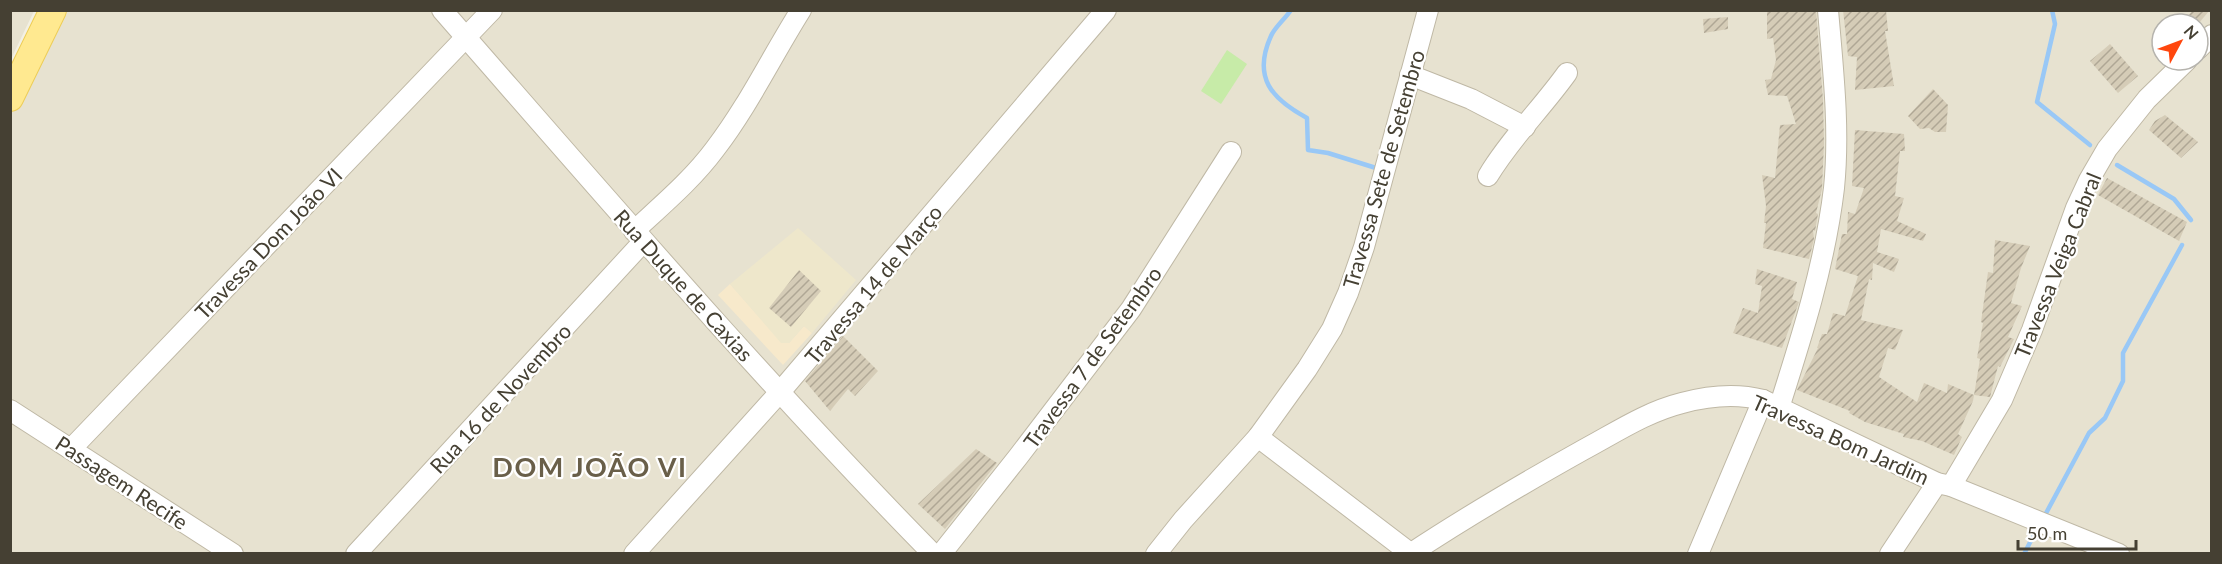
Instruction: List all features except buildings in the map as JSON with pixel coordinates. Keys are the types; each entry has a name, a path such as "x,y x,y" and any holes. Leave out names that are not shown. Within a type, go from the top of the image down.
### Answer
{"main road":[{"path":"10,61 35,10"},
{"path":"12,93 53,10"}],"street":[{"name":"Rua Duque de Caxias","path":"442,10 638,237 933,554"},
{"name":"Travessa Dom João VI","path":"71,449 492,10"},
{"name":"Rua 16 de Novembro","path":"356,554 715,150 801,10"},
{"name":"Travessa 14 de Março","path":"634,554 780,392 1106,10"},
{"name":"Travessa Sete de Setembro","path":"1156,554 1182,520 1258,437 1307,369 1332,329 1348,293 1364,247 1428,10"},
{"path":"1698,554 1771,404 1810,308 1834,186 1836,123 1828,10"},
{"name":"Travessa Veiga Cabral","path":"1890,554 1944,484 2002,400 2032,330 2076,208 2107,148 2147,99 2175,72"},
{"path":"1488,176 1501,155 1567,73"},
{"path":"1410,75 1471,99 1525,128"},
{"name":"Travessa 7 de Setembro","path":"941,554 1131,309 1231,152"},
{"name":"Travessa Bom Jardim","path":"1410,553 1521,484 1646,415 1681,403 1709,397 1744,395 1771,404 1944,484 2119,554"},
{"name":"Passagem Recife","path":"10,410 233,554"},
{"path":"1258,437 1410,553"}],"shaded area":[{"path":"54,10 2211,11 2211,553 11,553 10,100"},
{"path":"10,11 34,11 11,59"},
{"path":"798,228 856,280 812,333 804,326 789,343 781,343 730,284"},
{"path":"730,284 782,343 789,343 804,326 812,333 783,365 718,295"}],"green space":[{"path":"1227,50 1247,64 1221,104 1201,91"}],"waterway":[{"path":"1291,10 1273,33 1266,51 1264,64 1269,86 1284,103 1307,118 1308,150 1328,153 1376,168"},
{"path":"2052,10 2055,24 2037,102 2090,145"},
{"path":"2117,165 2174,199 2191,220"},
{"path":"2044,517 2089,433 2105,418 2123,381 2123,353 2182,245"},
{"path":"2024,554 2038,527"}],"district":[{"name":"DOM JOÃO VI","path":"590,466"}]}
